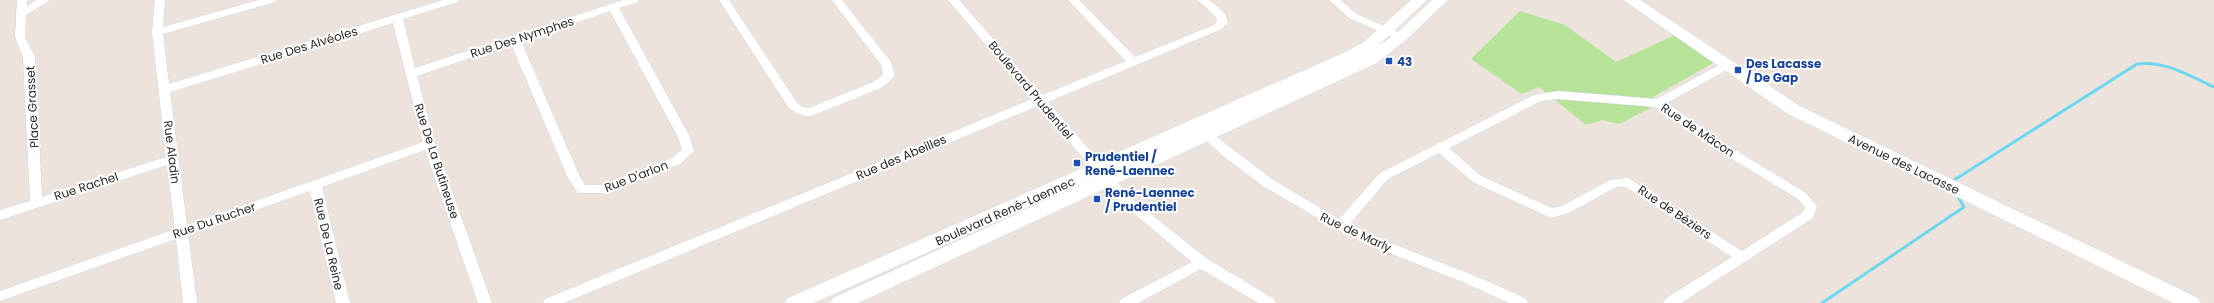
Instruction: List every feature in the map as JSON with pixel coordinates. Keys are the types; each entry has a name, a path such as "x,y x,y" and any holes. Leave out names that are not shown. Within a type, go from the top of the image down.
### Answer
{"street":[{"name":"Place Grasset","path":"22,0 20,37 29,57 32,85 36,202"},
{"path":"21,14 45,0"},
{"name":"Rue Aladin","path":"160,0 158,32 190,303"},
{"path":"158,32 271,0"},
{"name":"Rue Des Alvéoles","path":"164,90 454,0"},
{"name":"Rue Des Nymphes","path":"410,74 634,0"},
{"path":"724,0 792,104 799,110 810,112 877,84 888,76 887,65 837,0"},
{"name":"Boulevard Prudentiel","path":"953,0 1040,99 1103,175 1128,202 1201,262 1269,303"},
{"path":"1073,0 1133,61"},
{"name":"Rue des Abeilles","path":"550,303 1040,99 1218,27 1223,22 1220,16 1203,0"},
{"path":"1334,0 1353,16 1394,34"},
{"name":"Boulevard René-Laennec","path":"795,303 1103,175 1206,135 1371,59 1394,34 1420,0"},
{"name":"Boulevard René-Laennec","path":"840,303 1394,34 1441,0"},
{"name":"Avenue des Lacasse","path":"1630,0 1794,110 2191,303"},
{"name":"Rue D'arlon","path":"515,40 574,178 582,190 602,190 676,161 688,151 684,137 613,7"},
{"name":"Rue De La Butineuse","path":"397,18 429,144 485,303"},
{"path":"1659,103 1726,65"},
{"name":"Rue de Mâcon","path":"1341,226 1377,182 1384,176 1538,98 1547,95 1659,103 1723,148 1802,196 1812,206 1809,215 1670,303"},
{"name":"Rue de Marly","path":"1206,135 1259,179 1305,207 1341,226 1383,245 1478,282 1522,303"},
{"name":"Rue Du Rucher","path":"0,296 429,144"},
{"name":"Rue de Béziers","path":"1439,147 1476,179 1543,211 1551,213 1565,210 1614,183 1628,182 1742,257"},
{"name":"Rue Rachel","path":"0,215 36,202 173,159"},
{"name":"Rue De La Reine","path":"315,185 343,303"},
{"path":"1126,303 1188,271 1201,262"}],"green space":[{"path":"1520,11 1565,25 1616,62 1675,35 1713,63 1653,97 1654,106 1619,124 1602,120 1586,125 1539,87 1522,94 1471,59"}],"waterway":[{"path":"1951,182 2137,64 2157,64 2177,70 2214,87"},
{"path":"1822,303 1964,207 1957,195"}],"place":[{"name":"43","path":"1389,61"},
{"name":"Des Lacasse / De Gap","path":"1738,70"},
{"name":"Prudentiel / René-Laennec","path":"1077,163"},
{"name":"René-Laennec / Prudentiel","path":"1097,199"}]}
